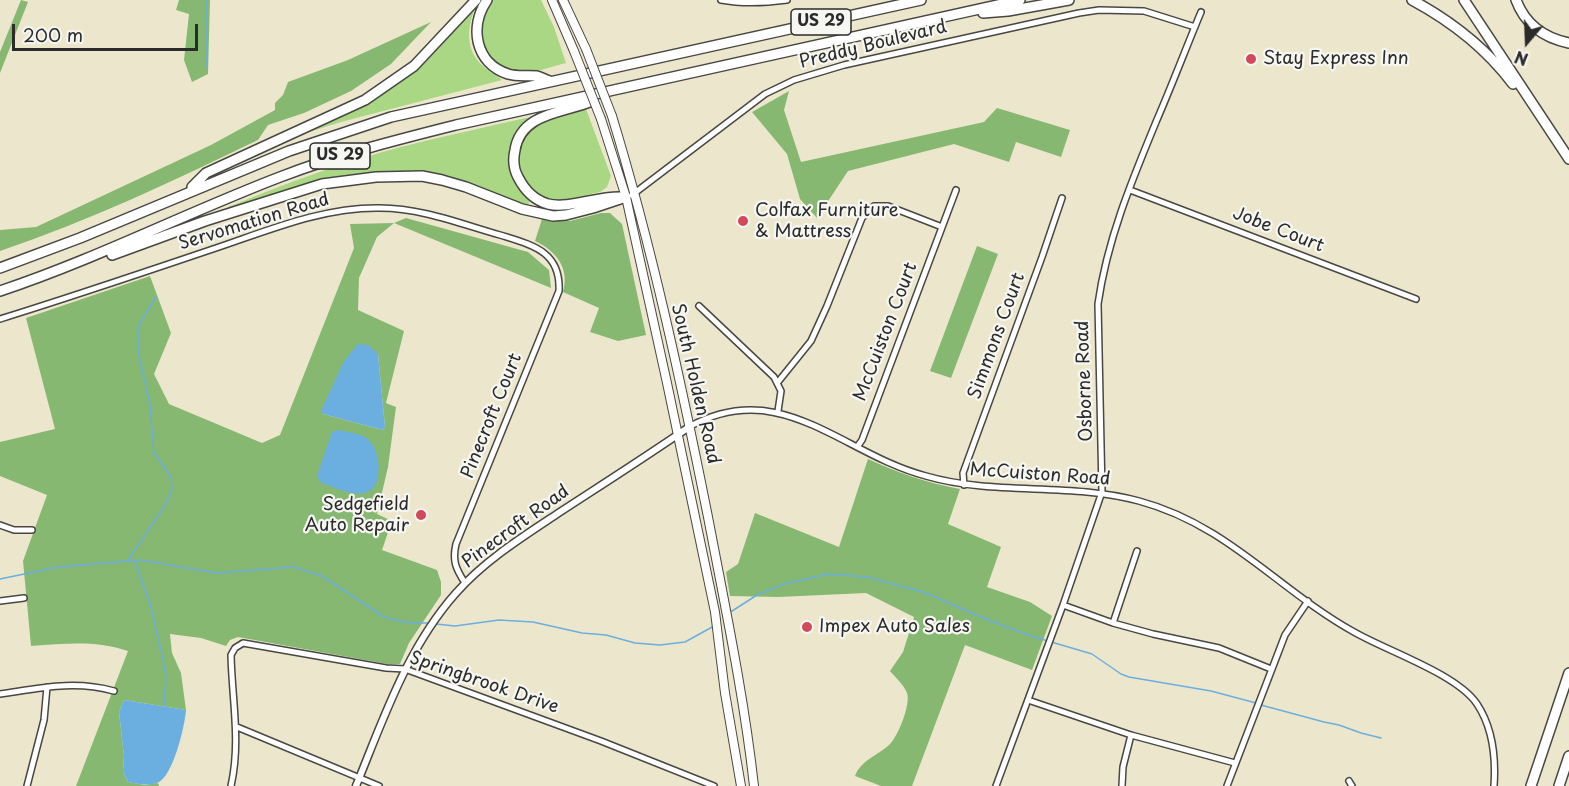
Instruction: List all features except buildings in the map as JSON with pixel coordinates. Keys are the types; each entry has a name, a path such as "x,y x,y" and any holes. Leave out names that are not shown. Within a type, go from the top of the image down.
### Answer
{"highway":[{"path":"186,193 206,173 365,100 414,66 476,0"},
{"path":"486,0 479,13 476,32 479,47 486,60 495,68 510,74 538,76 550,81"},
{"name":"US 29","path":"0,268 41,254 237,170 337,133 392,117 550,81 921,0"},
{"name":"US 29","path":"0,291 89,259 246,191 326,160 456,124 1020,0"},
{"path":"953,15 1008,12 1069,0"},
{"path":"1412,0 1450,22 1477,44 1495,61 1522,96 1537,110"},
{"path":"1464,0 1569,159"},
{"path":"1516,0 1522,14 1540,32 1569,43"},
{"path":"604,93 590,102 549,113 535,120 518,140 514,162 516,172 527,192 546,204 566,205 605,196 631,195"},
{"path":"89,259 110,256 205,221 322,184 376,177 422,176 442,180 522,209 553,216 566,215 631,195"},
{"path":"1531,786 1569,673"},
{"path":"1559,786 1569,756"}],"main road":[{"name":"South Holden Road","path":"552,0 631,195 715,612 725,693 741,786"},
{"name":"South Holden Road","path":"563,0 586,49 612,116 689,427 727,615 754,786"}],"street":[{"path":"721,0 737,3 787,0"},
{"name":"Preddy Boulevard","path":"631,195 765,94 807,75 922,47 1099,10 1144,11 1195,27"},
{"name":"Osborne Road","path":"996,786 1102,492 1098,304 1109,246 1202,12"},
{"name":"McCuiston Court","path":"857,447 862,440 956,190"},
{"name":"Jobe Court","path":"1130,190 1416,299"},
{"name":"Simmons Court","path":"964,485 963,473 1062,198"},
{"path":"778,382 803,353 814,335 860,223 869,210 879,205 888,206 942,226"},
{"name":"Servomation Road","path":"0,319 302,219 354,209 399,209 435,216 523,242 540,250 551,260"},
{"name":"Pinecroft Court","path":"465,583 454,568 453,557 456,544 558,291 557,268 551,260"},
{"path":"699,306 778,382 781,397 778,411"},
{"name":"McCuiston Road","path":"689,427 701,420 736,411 756,409 778,411 914,473 964,485 1102,492 1140,501 1206,527 1353,632 1450,678 1476,702 1489,730 1496,761 1494,786"},
{"name":"Pinecroft Road","path":"356,786 405,669 432,624 465,583 529,532 689,427"},
{"path":"0,525 14,530 32,530"},
{"path":"1113,623 1137,551"},
{"path":"0,601 24,598"},
{"path":"1227,786 1285,635 1308,601"},
{"path":"1063,605 1113,623 1219,648 1271,669"},
{"name":"Springbrook Drive","path":"237,728 231,655 235,648 243,643 386,669 405,669 601,741 714,786"},
{"path":"0,694 83,684 114,691"},
{"path":"27,786 44,720 47,687"},
{"path":"1028,700 1131,735 1235,764"},
{"path":"231,786 236,765 237,728 379,786"},
{"path":"1122,786 1123,766 1131,735"}],"green space":[{"path":"21,0 28,2 0,73 0,52"},
{"path":"179,0 210,0 208,74 192,82 184,60 189,14 176,10"},
{"path":"492,0 541,0 554,27 566,63 525,73 503,68 490,59 482,46 480,29"},
{"path":"473,7 475,8 469,31 470,46 477,60 502,80 341,122 293,137 374,99 409,74"},
{"path":"431,22 391,64 351,91 304,113 268,125 258,140 162,185 98,214 0,251 0,230 36,227 211,145 275,110 275,103 283,95 288,82 348,60"},
{"path":"789,91 784,110 801,162 984,122 997,108 1070,130 1061,157 1016,142 1009,162 954,144 848,171 817,218 800,199 787,154 752,112"},
{"path":"586,109 611,176 607,187 600,192 561,201 548,199 531,191 518,169 517,157 526,133 544,118"},
{"path":"530,117 515,135 509,152 511,170 519,186 530,200 528,205 456,180 431,174 380,171 328,179 229,209 228,207 357,159"},
{"path":"610,213 622,224 646,335 618,341 590,332 599,308 563,292 565,275 563,268 555,255 535,241 542,219 570,221"},
{"path":"406,218 528,252 549,270 551,288 394,223"},
{"path":"394,223 377,237 359,278 358,310 404,331 386,403 396,407 388,467 377,514 392,521 382,550 437,570 441,582 441,595 409,643 400,664 387,664 238,637 230,640 226,646 201,638 170,634 172,653 181,673 186,710 124,700 119,712 124,756 123,772 128,782 145,785 158,783 159,786 76,786 128,651 91,644 31,646 23,561 47,495 0,476 0,442 55,429 26,318 150,276 171,333 154,374 169,404 262,443 280,435 354,248 350,224","holes":["378,354 385,427 383,430 323,414"]},
{"path":"977,246 998,254 951,378 930,371"},
{"path":"868,459 913,477 960,489 948,524 1001,547 987,587 1030,602 1052,616 1032,670 965,645 912,786 881,786 855,776 865,762 893,741 903,720 907,693 890,671 903,652 914,617 866,593 778,597 730,596 726,572 738,564 755,513 839,547"}],"water":[{"path":"358,344 368,345 378,354 385,427 383,430 323,414 321,411 344,361"},
{"path":"338,430 354,433 369,440 376,452 378,477 376,484 365,493 342,491 320,482 317,476 332,432"},
{"path":"124,700 186,710 181,738 173,762 163,779 157,783 147,785 128,782 123,772 124,756 119,712"}],"waterway":[{"path":"207,0 207,67"},
{"path":"128,560 166,504 172,489 171,477 154,453 150,405 139,356 139,325 156,297"},
{"path":"0,579 58,567 140,560 216,573 294,567 322,576 384,617 409,623 431,623"},
{"path":"135,562 150,604 163,659 166,676 164,706"},
{"path":"729,613 757,595 784,584 828,574 867,577 926,593 1031,636 1092,654 1129,677 1211,691 1256,703"},
{"path":"436,624 455,626 499,620 533,622 582,633 606,635 635,643 660,645 685,642 714,626"},
{"path":"1261,705 1381,738"}],"place":[{"name":"Stay Express Inn","path":"1251,59"},
{"name":"Colfax Furniture & Mattress","path":"743,221"},
{"name":"Sedgefield Auto Repair","path":"421,515"},
{"name":"Impex Auto Sales","path":"807,627"}]}
